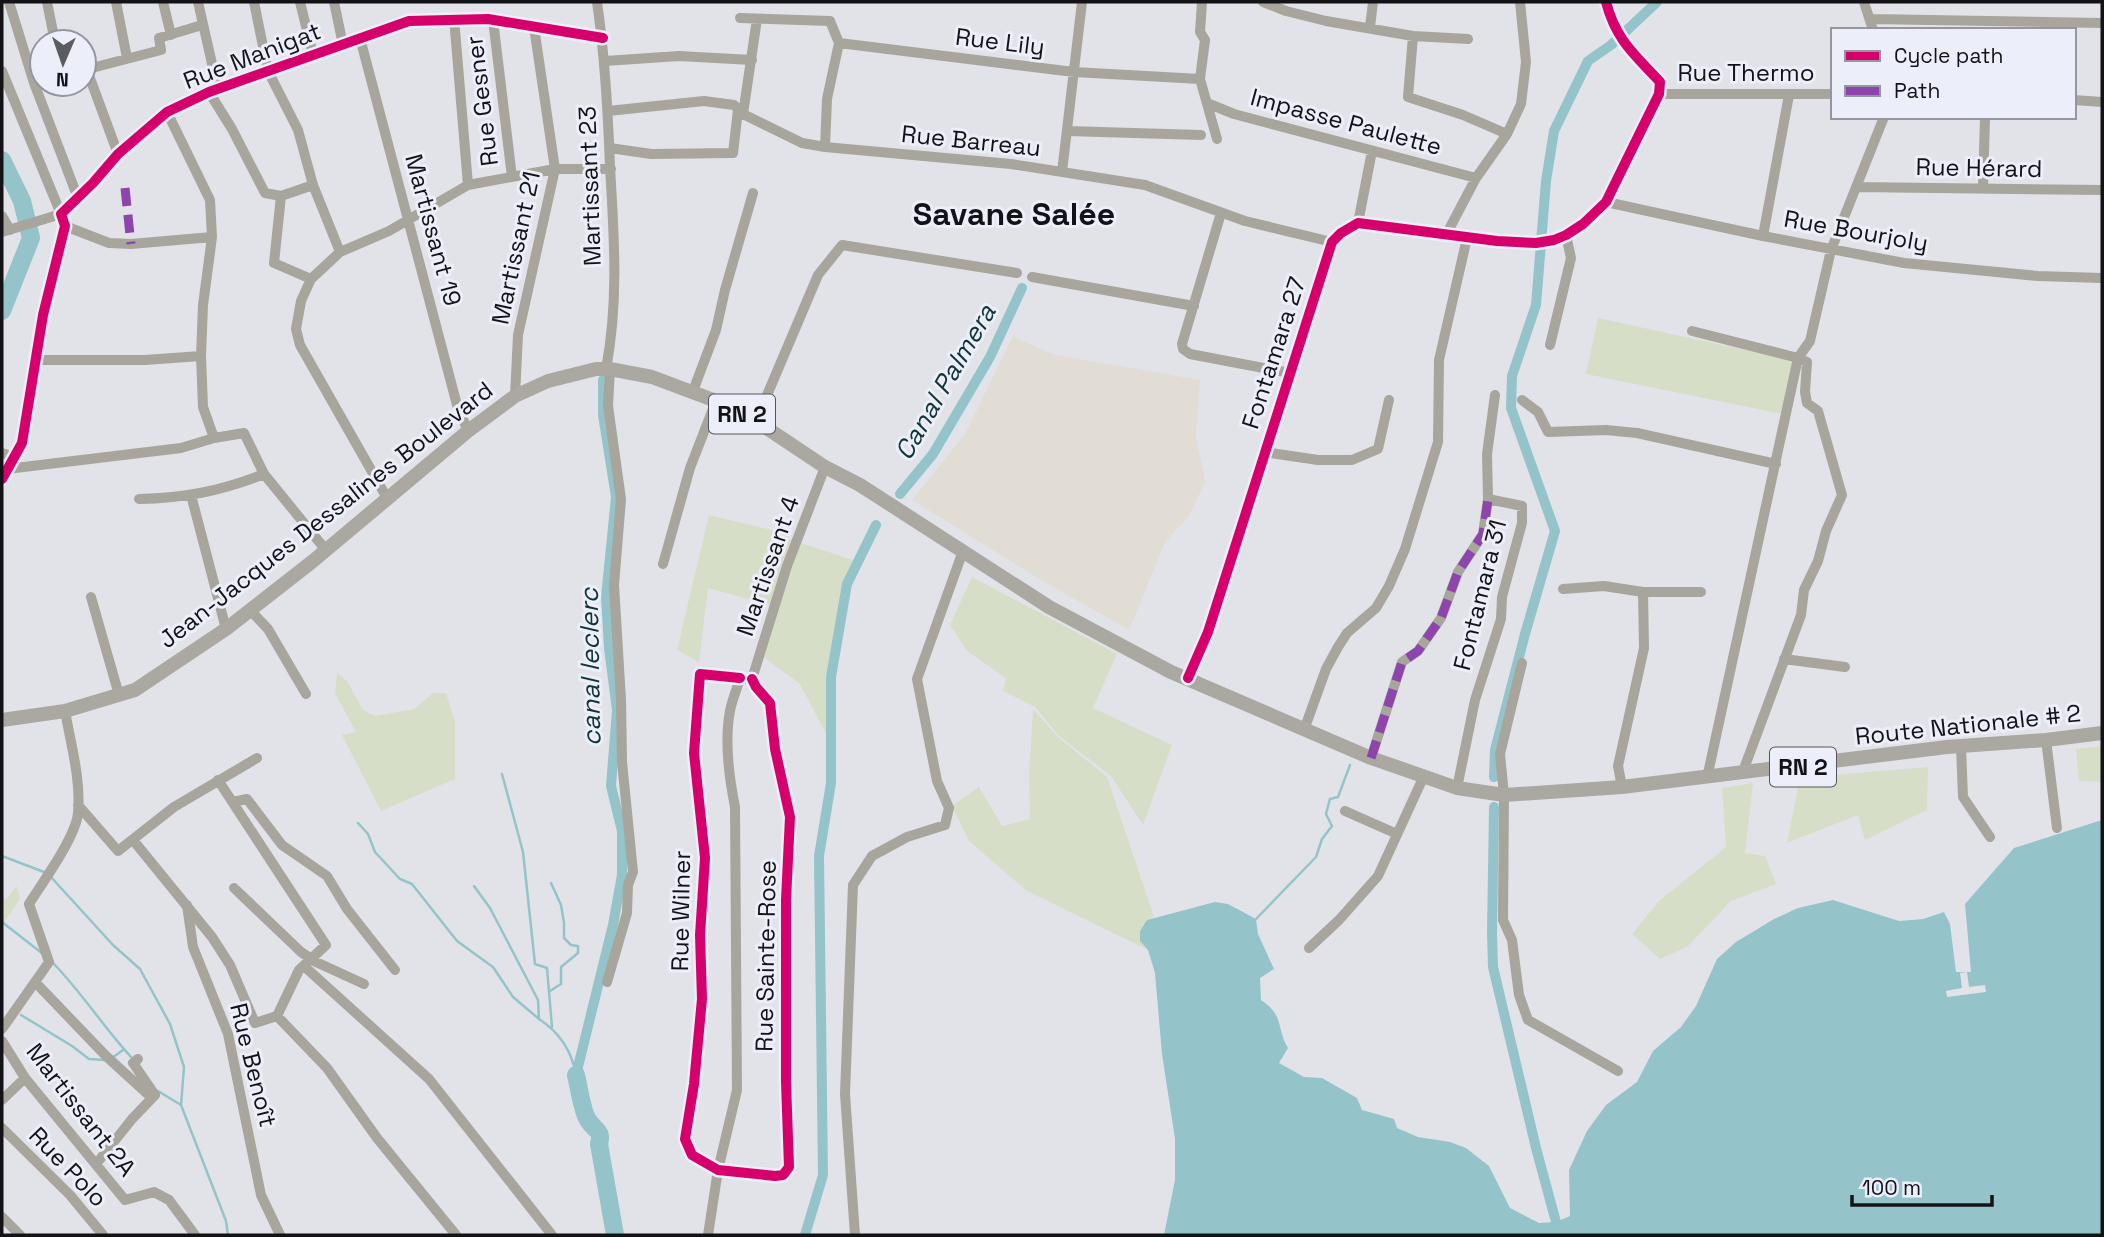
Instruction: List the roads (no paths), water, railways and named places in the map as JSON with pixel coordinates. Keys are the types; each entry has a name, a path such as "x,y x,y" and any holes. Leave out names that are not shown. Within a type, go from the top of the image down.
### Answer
{"main road":[{"name":"Jean-Jacques Dessalines Boulevard","path":"2,720 65,711 135,690 226,629 468,431 515,396 548,381 580,371 608,369 652,377 693,391 757,421 825,467 860,485 1049,607 1171,672 1423,778 1457,788 1504,795"},
{"name":"Route Nationale # 2","path":"1504,795 1622,788 1961,747 2102,733"}],"street":[{"path":"9,2 28,54"},
{"path":"47,2 52,28"},
{"path":"116,2 127,58"},
{"path":"163,2 171,35"},
{"path":"198,2 213,91 265,193 281,196 313,185"},
{"path":"254,2 268,71 298,130 313,185 340,252"},
{"path":"300,2 313,55"},
{"path":"334,2 343,45"},
{"name":"Martissant 23","path":"597,2 605,61 616,257 608,406 621,499 614,585 622,762 633,872 628,885 627,914 607,982"},
{"path":"1062,172 1082,2"},
{"path":"1202,2 1200,32 1205,40 1200,79 1217,139"},
{"path":"1263,2 1286,11 1413,36 1468,39"},
{"path":"1370,27 1373,2"},
{"path":"1446,235 1476,178 1507,134 1521,104 1526,62 1520,2"},
{"path":"1332,242 1340,233 1358,223 1467,238 1536,243 1554,240 1583,224 1606,202 1659,94 1660,82 1624,43 1611,22 1605,2"},
{"path":"1864,2 1872,24 2102,23"},
{"path":"454,18 468,186"},
{"name":"Rue Manigat","path":"61,214 118,154 167,112 213,91 409,21 454,18 493,20 603,38"},
{"path":"740,18 830,21 839,43 827,99 825,147"},
{"path":"610,148 651,154 733,153 752,60 757,19"},
{"name":"Rue Gesner","path":"493,20 512,177"},
{"path":"98,66 161,50 159,38 202,25"},
{"name":"Martissant 21","path":"515,396 518,335 555,169 534,27"},
{"path":"1413,36 1408,97 1463,115 1507,134"},
{"name":"Martissant 19","path":"360,38 457,405 468,431"},
{"name":"Rue Lily","path":"839,43 1074,72 1200,79"},
{"path":"605,61 679,56 752,60"},
{"path":"2,71 65,226 34,360 30,407 22,443 2,479"},
{"name":"Rue Thermo","path":"1659,94 1831,94"},
{"path":"1763,236 1789,95"},
{"path":"44,98 78,198"},
{"path":"96,98 118,154"},
{"path":"2076,100 2102,102"},
{"name":"Rue Barreau","path":"608,111 704,101 734,105 740,112 802,143 1011,164 1145,185 1221,213 1332,242"},
{"name":"Impasse Paulette","path":"1207,103 1234,114 1476,178"},
{"path":"167,112 210,200 212,237 203,305 201,356 203,407 214,438"},
{"path":"1707,778 1798,358 1810,341 1831,250 1883,119"},
{"path":"1983,188 1985,119"},
{"path":"1068,131 1201,135"},
{"path":"1358,223 1372,151"},
{"path":"387,498 300,345 296,329 297,314 311,279 340,252 389,231 468,186 555,169 611,169"},
{"name":"Rue Hérard","path":"1856,187 2102,190"},
{"path":"693,391 716,330 753,193"},
{"path":"281,196 274,263 311,279"},
{"name":"Rue Bourjoly","path":"1606,202 1831,250 1917,264 2038,276 2102,278"},
{"path":"1221,213 1182,344 1185,352 1290,373"},
{"path":"2,216 6,231 61,214"},
{"path":"65,226 109,243 131,244 212,237"},
{"path":"1550,345 1571,258 1566,235"},
{"path":"1304,730 1332,658 1347,633 1376,608 1390,586 1405,549 1438,442 1439,360 1467,238"},
{"name":"Fontamara 27","path":"1188,678 1208,632 1332,242"},
{"path":"757,421 818,275 842,245 1017,273"},
{"path":"1032,277 1194,306"},
{"path":"1692,331 1807,362 1807,403 1818,411 1842,495 1826,531 1818,561 1804,590 1803,607 1742,774"},
{"path":"34,360 145,360 201,356"},
{"name":"Fontamara 31","path":"1457,788 1475,700 1502,619 1502,597 1522,523 1522,506 1488,499 1487,454 1495,396"},
{"path":"1264,452 1318,460 1352,460 1378,449 1389,400"},
{"path":"1522,400 1538,412 1548,432 1606,430 1637,433 1776,464"},
{"path":"663,564 690,468 716,401"},
{"path":"8,469 181,448 244,433 264,474 325,549"},
{"path":"2,453 14,457"},
{"name":"Martissant 4","path":"752,679 787,566 825,467"},
{"path":"139,499 176,499 227,488 264,474"},
{"path":"191,495 226,629"},
{"path":"1371,758 1402,662 1418,651 1441,618 1458,572 1483,534 1488,499"},
{"path":"855,1235 845,1094 853,885 872,856 907,837 945,825 949,808 937,782 917,679 963,551"},
{"path":"1563,589 1604,586 1643,592 1701,592"},
{"path":"1622,788 1618,766 1644,648 1643,592"},
{"path":"91,597 118,695"},
{"path":"250,610 268,629 306,694"},
{"path":"1784,659 1845,667"},
{"path":"1522,663 1500,754 1504,795 1503,920 1513,940 1519,995 1528,1020 1618,1071"},
{"name":"Rue Wilner","path":"718,1170 692,1155 685,1139 700,1024 705,858 694,753 700,674 740,678"},
{"path":"708,1235 718,1170 737,1090 735,807 730,784 727,734 730,711 740,678 752,679"},
{"name":"Rue Sainte-Rose","path":"718,1170 775,1177 783,1175 789,1167 786,900 790,817 775,749 770,703 752,679"},
{"name":"Martissant 2A","path":"2,1029 49,961 29,904 67,841 78,815 78,779 65,711"},
{"path":"2046,740 2057,828"},
{"path":"1961,747 1963,797 1990,837"},
{"path":"77,804 118,851 174,807 257,758"},
{"path":"1308,948 1339,920 1378,876 1423,778"},
{"path":"133,840 212,937 230,965 255,1023 277,1016 299,970 326,944 218,780"},
{"path":"233,802 247,799 282,845 327,876 348,909 395,970"},
{"path":"1345,811 1397,834"},
{"path":"234,888 429,1079 552,1235"},
{"name":"Rue Benoît","path":"187,905 193,947 228,1034 261,1195 280,1235"},
{"path":"307,962 364,984"},
{"path":"35,982 109,1059 152,1098"},
{"path":"277,1016 327,1068 377,1138 457,1235"},
{"name":"Martissant 2A","path":"2,1041 25,1078 125,1199 154,1192 169,1200 190,1234"},
{"path":"97,1163 155,1095 135,1061"},
{"path":"2,1100 25,1078"},
{"name":"Rue Polo","path":"2,1128 70,1195 103,1235"},
{"path":"2,1217 20,1235"}],"water":[{"path":"2102,820 2102,1235 1164,1235 1175,1180 1175,1139 1162,1054 1155,973 1148,950 1140,941 1140,931 1147,920 1215,902 1228,904 1256,919 1258,934 1274,969 1260,978 1261,1000 1274,1011 1288,1048 1279,1063 1304,1077 1322,1078 1357,1098 1362,1110 1394,1119 1397,1128 1418,1137 1450,1142 1466,1148 1489,1166 1510,1208 1539,1223 1556,1222 1570,1216 1569,1170 1587,1131 1606,1105 1637,1082 1653,1051 1681,1027 1696,1006 1717,959 1736,942 1798,908 1833,900 1899,921 1923,919 1944,912 1950,924 1956,972 1971,972 1965,904 2014,848"}],"waterway":[{"path":"1494,777 1495,750 1555,531 1511,408 1512,376 1536,305 1546,181 1554,131 1588,61 1611,45 1657,2"},
{"path":"2,160 22,201 31,238 2,311"},
{"name":"Canal Palmera","path":"900,494 933,454 990,357 1022,288"},
{"name":"canal leclerc","path":"576,1075 613,925 622,875 622,831 611,786 617,710 606,597 616,497 603,415 603,380"},
{"name":"Canal Palmera","path":"805,1235 823,1175 819,856 831,783 831,677 847,584 876,525"},
{"path":"1256,919 1316,857 1322,839 1332,826 1326,814 1330,799 1338,797 1350,765"},
{"path":"502,774 523,852 535,964 547,968 552,1027"},
{"path":"1494,807 1493,967 1556,1222"},
{"path":"358,823 368,834 375,852 400,879 412,884 457,941 493,967 513,997 539,1019"},
{"path":"2,856 44,872"},
{"path":"50,876 113,945 140,969 170,1024 184,1067 181,1105"},
{"path":"550,991 561,984 561,967 578,953 578,946 571,945 564,938 561,905 551,883"},
{"path":"474,886 490,908 538,1000 539,1019 564,1043 576,1075"},
{"path":"2,922 43,954"},
{"path":"54,964 132,1058"},
{"path":"21,1015 89,1059 105,1060"},
{"path":"112,1058 123,1050"},
{"path":"576,1075 586,1116 600,1136 599,1144 615,1235"},
{"path":"158,1091 181,1105 226,1221 228,1235"}],"district":[{"name":"Savane Salée","path":"1014,214"}]}
